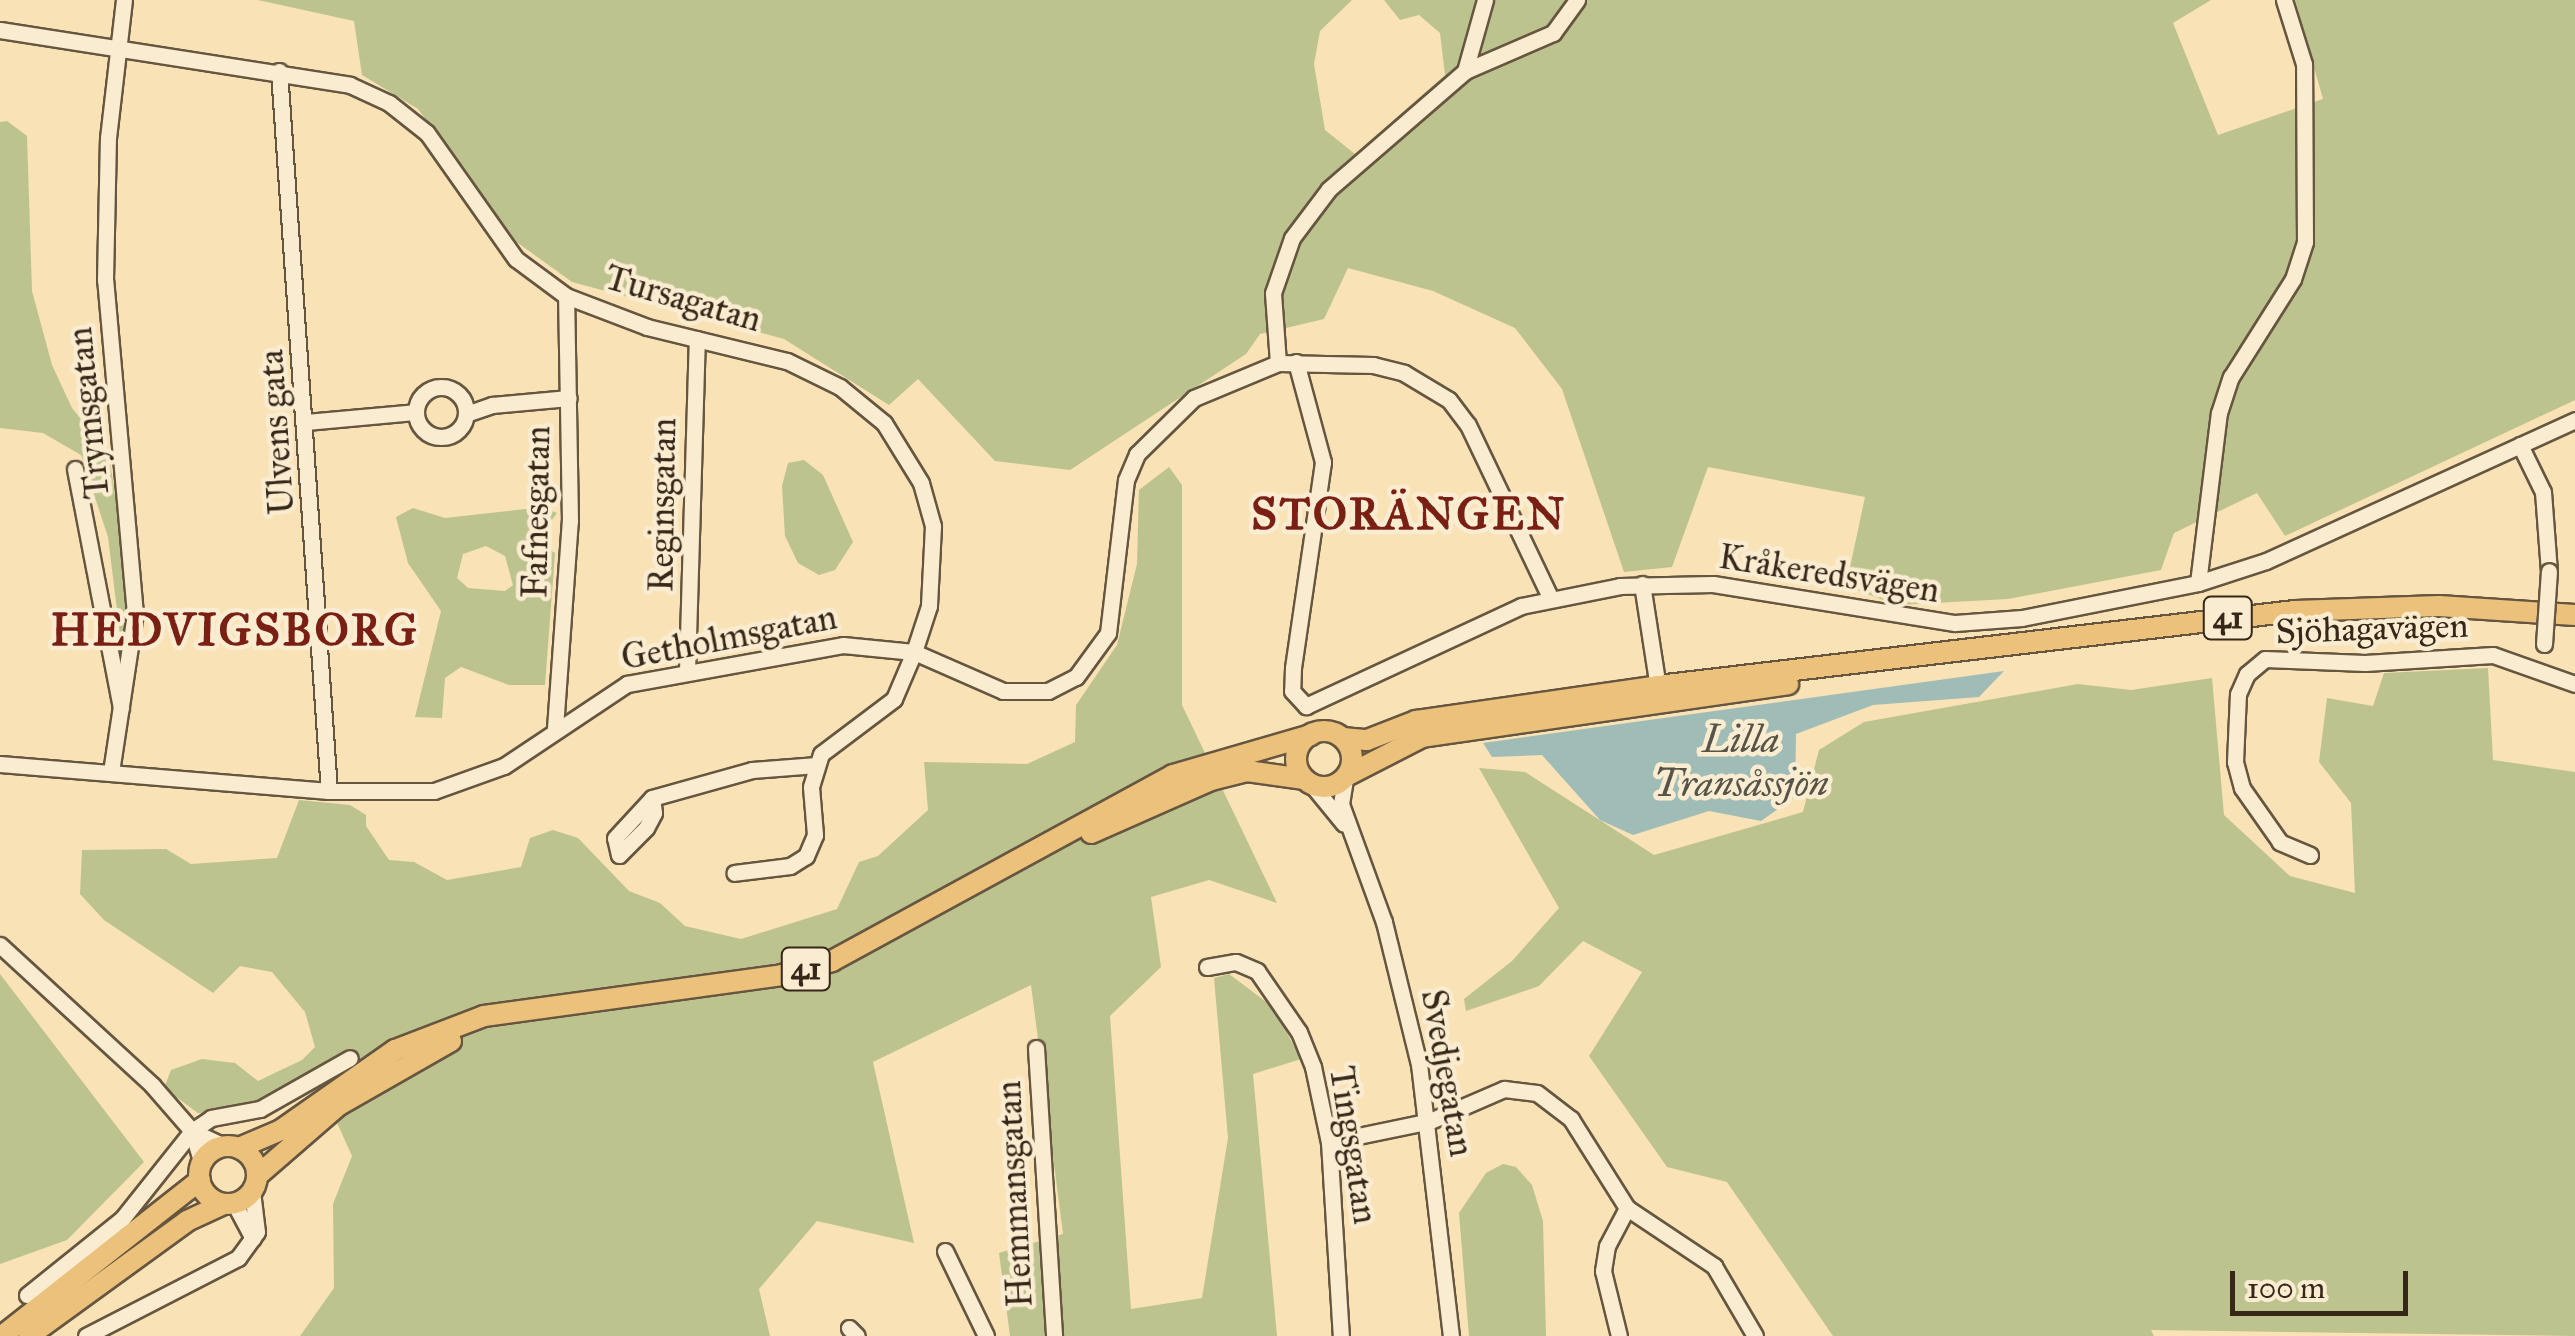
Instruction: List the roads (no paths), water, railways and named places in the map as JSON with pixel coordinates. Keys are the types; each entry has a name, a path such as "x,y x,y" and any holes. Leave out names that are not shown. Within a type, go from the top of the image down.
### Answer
{"main road":[{"name":"41","path":"1074,834 1084,822 1173,776 1327,732 1367,740 1416,721 1659,695 2295,611 2439,606 2575,614"},
{"name":"41","path":"2,1336 232,1147 282,1130 407,1044 508,1014 782,975 832,962 1074,834 1246,771 1329,787 1422,738 1659,695"},
{"path":"1308,782 1297,756 1311,735"},
{"path":"1343,738 1352,756 1346,777"},
{"name":"41","path":"29,1336 187,1221 229,1204 368,1085 508,1014"},
{"path":"232,1147 252,1159 255,1184"},
{"path":"201,1171 229,1204"}],"street":[{"name":"Trymsgatan","path":"111,772 123,722 136,572 106,280 116,45 124,0"},
{"path":"1465,71 1485,0"},
{"path":"1278,363 1273,293 1307,215 1414,110 1465,71 1553,33 1577,0"},
{"path":"2198,583 2220,413 2231,377 2293,279 2305,242 2304,64 2284,0"},
{"name":"Tursagatan","path":"0,30 279,70 350,86 389,103 427,133 516,259 566,296 697,340 763,353 822,378 859,401 894,436 922,483 933,526 934,576 914,652 894,699 832,744 816,765"},
{"name":"Ulvens gata","path":"279,70 329,791"},
{"name":"Fafnesgatan","path":"555,728 570,521 566,296"},
{"name":"Reginsgatan","path":"687,671 697,340"},
{"name":"Kråkeredsvägen","path":"1296,362 1323,462 1293,668 1292,692 1300,704 1310,706 1550,596 1642,584 1713,584 1955,623 2040,615 2198,583 2266,560 2575,420"},
{"name":"Getholmsgatan","path":"0,764 329,791 434,791 504,766 555,728 627,684 823,646 914,652 1003,691 1034,694 1076,677 1108,633 1126,480 1137,454 1194,398 1278,363 1373,366 1404,373 1449,400 1476,439 1550,596"},
{"path":"466,414 462,397 447,387 428,390 415,412 420,428 436,438 454,434 466,414 492,405 568,398"},
{"path":"306,422 415,412"},
{"path":"2520,445 2543,492 2548,571 2544,644 2538,666"},
{"path":"76,469 123,722"},
{"path":"1642,584 1659,695"},
{"name":"Sjöhagavägen","path":"2310,855 2280,842 2242,788 2235,762 2238,694 2246,674 2265,659 2292,657 2365,663 2492,655 2538,666 2575,684"},
{"path":"652,798 752,770 816,765 812,849 790,866 734,874"},
{"name":"Svedjegatan","path":"1346,777 1341,804 1384,922 1430,1121 1451,1336"},
{"name":"Svedjegatan","path":"1308,782 1348,828"},
{"path":"0,945 152,1085 192,1131 232,1147"},
{"name":"Tingsgatan","path":"1207,966 1236,962 1256,971 1276,993 1314,1067 1329,1142 1341,1336"},
{"name":"Hemmansgatan","path":"1036,1048 1054,1336"},
{"path":"28,1296 122,1219 192,1131 210,1118 260,1109 350,1058"},
{"path":"1329,1142 1430,1121 1504,1089 1537,1093 1571,1119 1627,1208 1714,1266 1755,1336"},
{"path":"192,1131 201,1171"},
{"path":"86,1336 211,1275 253,1238 260,1222 255,1184"},
{"path":"229,1204 253,1238"},
{"path":"1619,1336 1603,1271 1607,1246 1627,1208"},
{"path":"945,1251 986,1336"}],"water":[{"name":"Lilla Transåssjön","path":"2004,671 1979,697 1873,705 1796,734 1795,797 1761,821 1709,811 1633,835 1600,820 1542,755 1492,757 1483,743"}],"district":[{"name":"STORÄNGEN","path":"1409,514"},
{"name":"HEDVIGSBORG","path":"235,630"}]}
